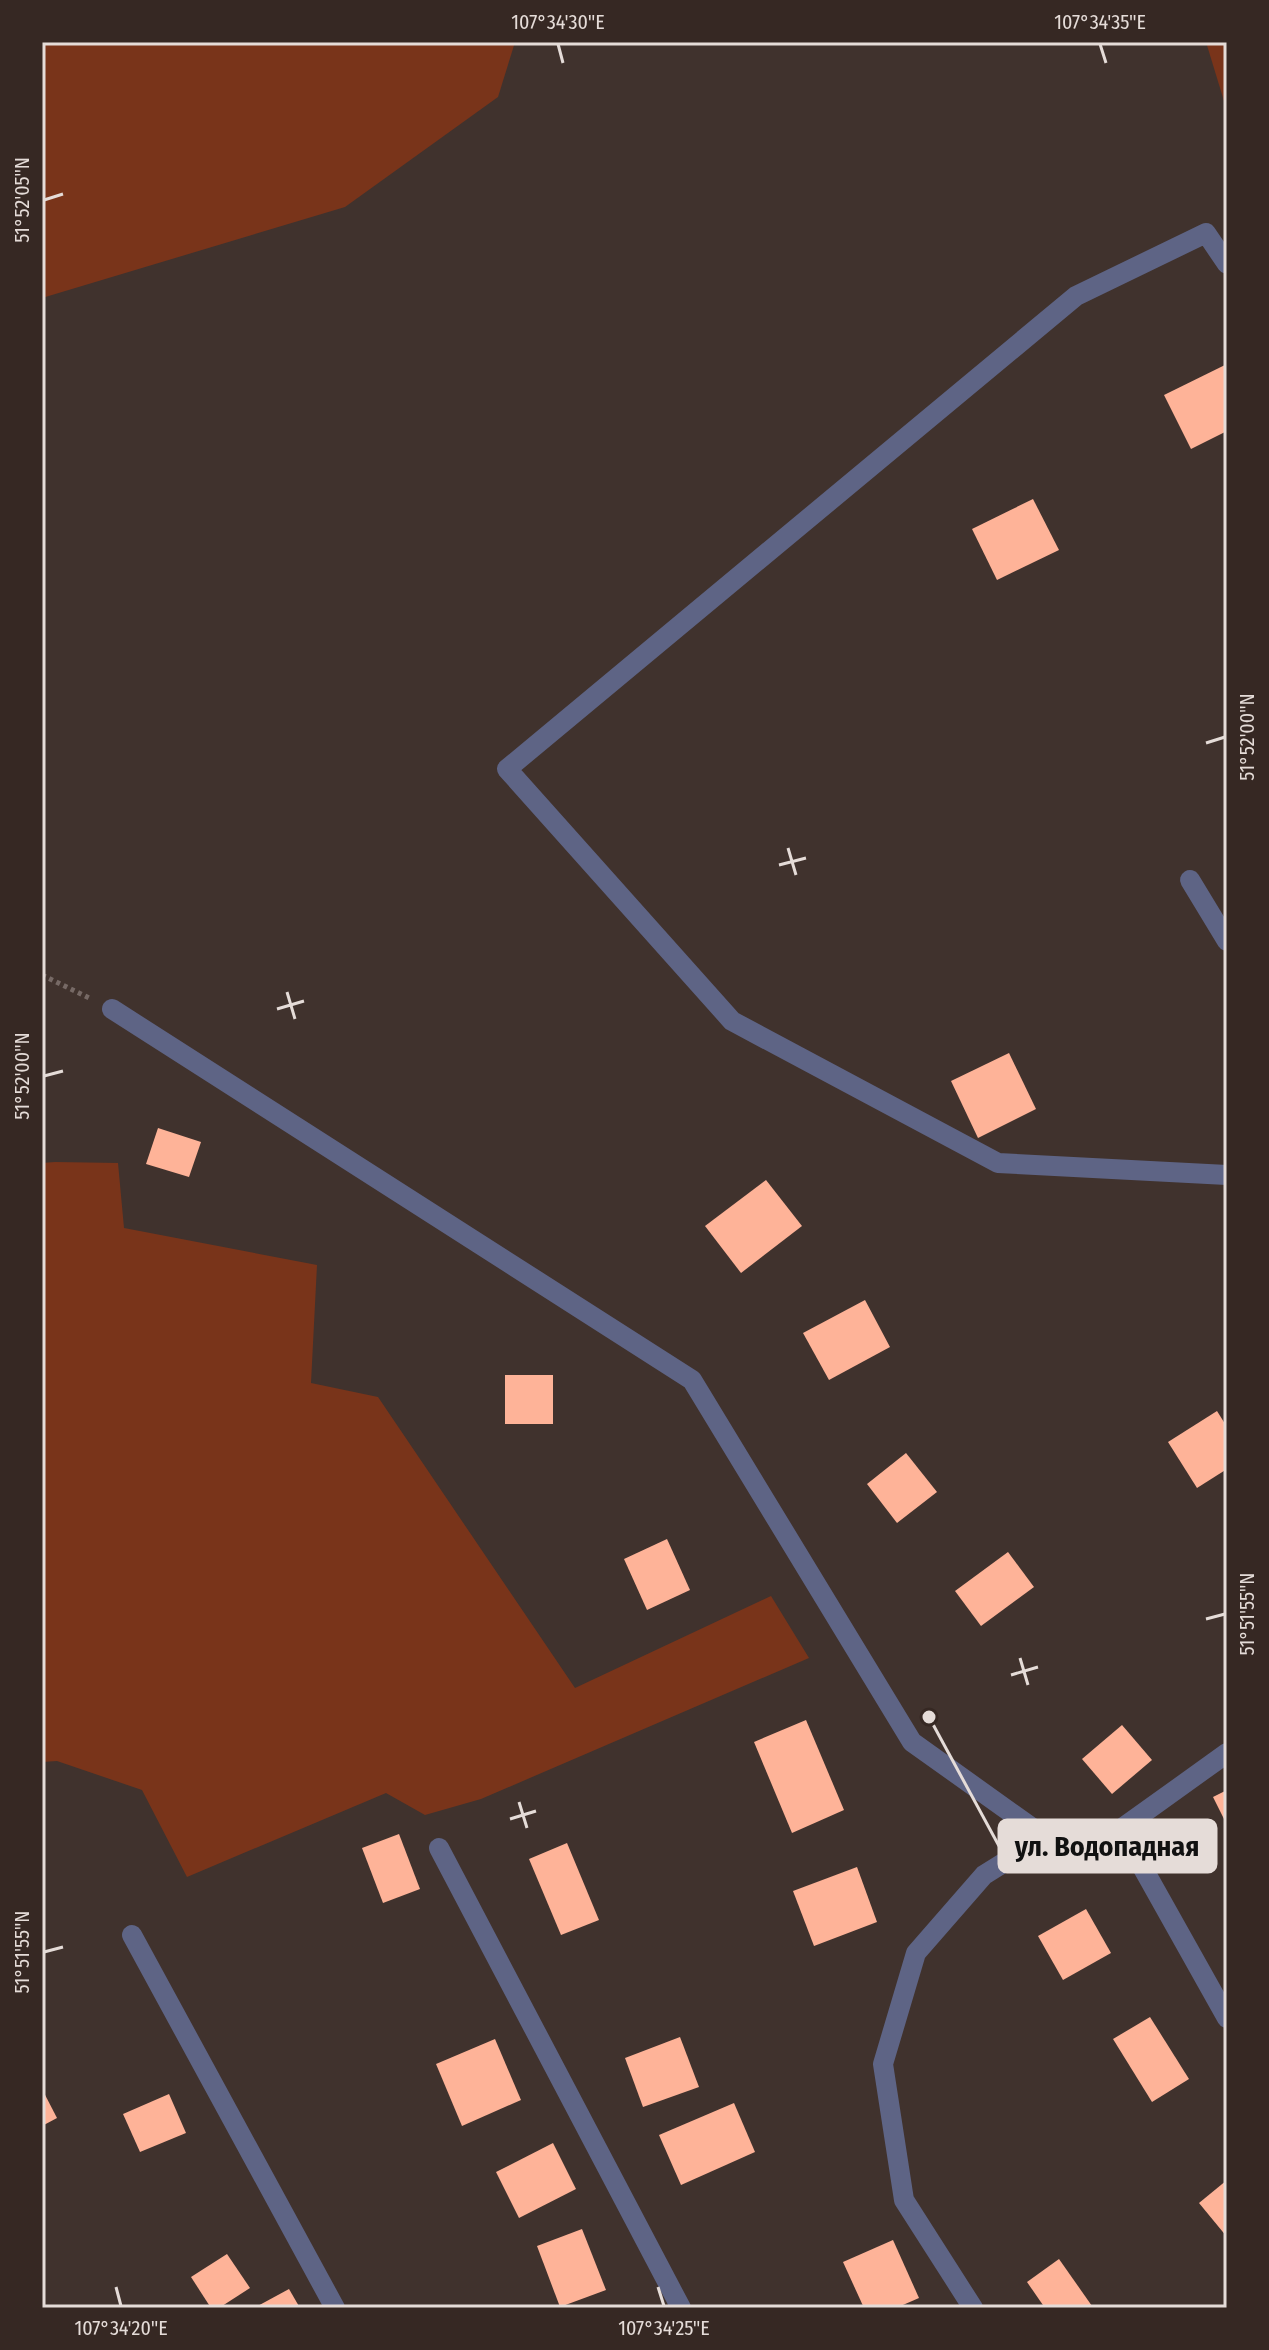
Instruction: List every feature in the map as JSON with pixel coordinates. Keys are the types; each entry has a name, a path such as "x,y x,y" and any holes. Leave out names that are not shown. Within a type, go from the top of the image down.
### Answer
{"street":[{"path":"1227,264 1206,233 1076,296 507,769 732,1021 998,1163 1227,1175"},
{"path":"1190,880 1227,941"},
{"path":"112,1009 692,1380 912,1742 1045,1837"},
{"path":"973,2308 904,2200 883,2064 916,1953 984,1875 1045,1837 1121,1829 1227,1753"},
{"path":"1121,1829 1227,2018"},
{"path":"439,1848 681,2308"},
{"path":"132,1935 335,2308"}],"path":[{"path":"42,975 112,1009"}],"shaded area":[{"path":"42,42 515,42 498,97 345,207 42,298"},
{"path":"1206,42 1227,42 1227,103 1224,101"},
{"path":"42,1163 118,1163 124,1228 317,1265 311,1383 378,1397 575,1688 771,1596 809,1658 481,1799 425,1815 386,1793 187,1877 142,1790 57,1761 42,1762"}],"building":[{"path":"1227,364 1227,431 1191,449 1164,395"},
{"path":"1033,499 1059,550 997,580 972,529"},
{"path":"1009,1053 1036,1109 978,1138 951,1081"},
{"path":"158,1128 201,1142 189,1177 146,1164"},
{"path":"766,1180 802,1226 741,1273 705,1226"},
{"path":"865,1300 890,1347 829,1380 803,1333"},
{"path":"505,1375 553,1375 553,1424 505,1424"},
{"path":"1217,1411 1227,1427 1227,1469 1197,1488 1168,1442"},
{"path":"906,1453 937,1492 897,1523 867,1484"},
{"path":"667,1539 690,1590 647,1610 624,1559"},
{"path":"1008,1552 1034,1587 981,1626 955,1591"},
{"path":"806,1720 844,1810 792,1833 754,1742"},
{"path":"1122,1725 1152,1760 1112,1794 1082,1759"},
{"path":"1227,1790 1227,1825 1213,1797"},
{"path":"399,1834 420,1889 383,1903 362,1848"},
{"path":"567,1843 599,1920 561,1935 529,1859"},
{"path":"857,1867 877,1922 814,1946 793,1891"},
{"path":"1086,1909 1111,1953 1063,1980 1038,1936"},
{"path":"1150,2017 1189,2079 1152,2102 1113,2039"},
{"path":"680,2037 699,2087 643,2107 625,2058"},
{"path":"495,2039 521,2100 462,2126 436,2064"},
{"path":"42,2089 57,2118 42,2126"},
{"path":"169,2094 186,2133 140,2152 123,2114"},
{"path":"734,2103 755,2152 681,2185 659,2135"},
{"path":"553,2143 576,2189 519,2218 496,2172"},
{"path":"1227,2180 1227,2237 1199,2203"},
{"path":"582,2229 606,2290 560,2307 537,2246"},
{"path":"893,2240 919,2298 896,2308 864,2308 843,2262"},
{"path":"227,2254 250,2288 219,2308 211,2308 191,2277"},
{"path":"1059,2259 1092,2306 1089,2308 1045,2308 1027,2282"},
{"path":"289,2289 300,2308 254,2308"}],"place":[{"name":"ул. Водопадная","path":"929,1717"}]}
